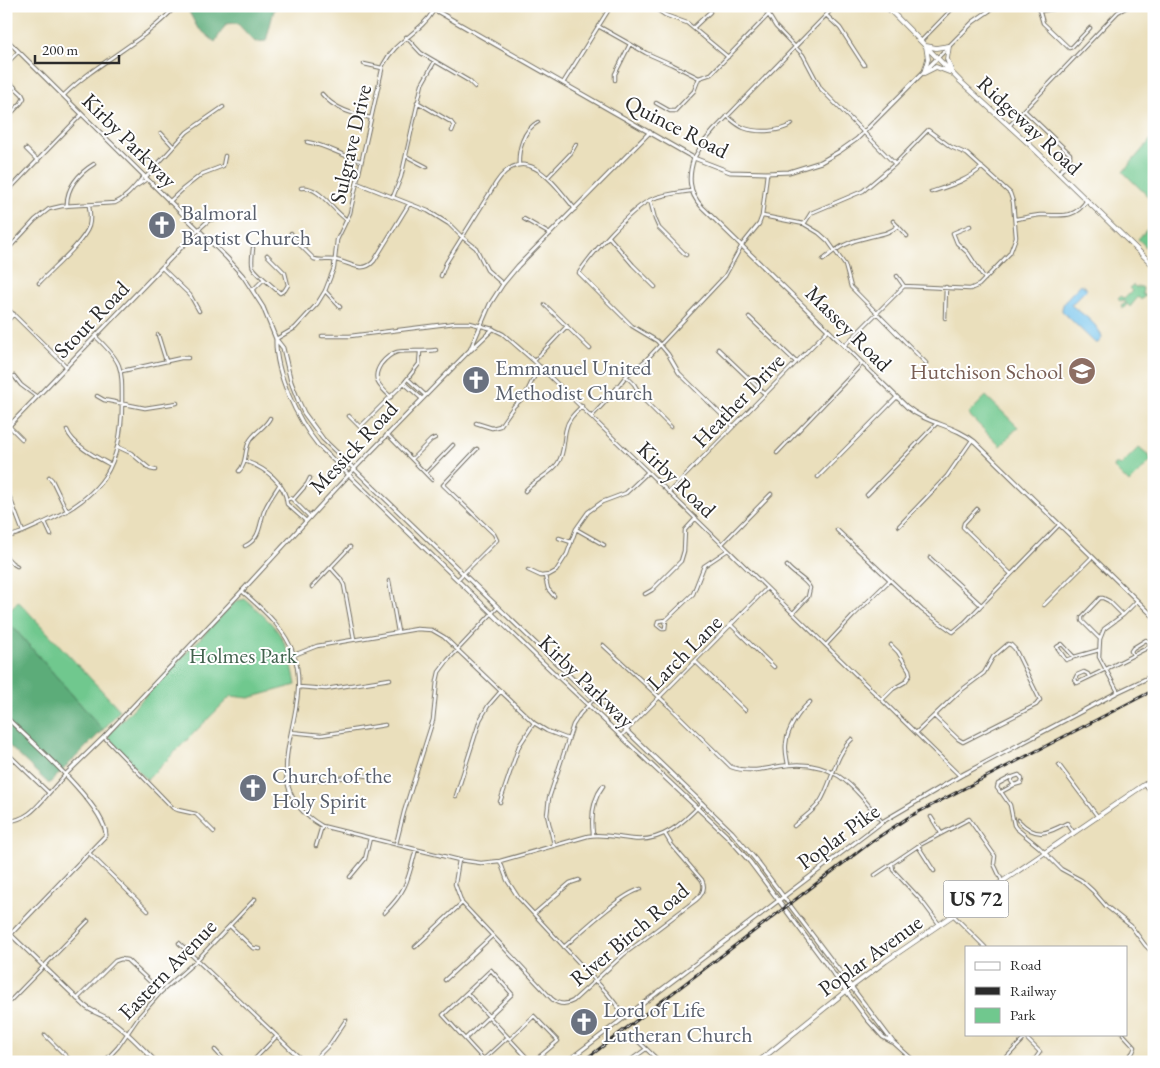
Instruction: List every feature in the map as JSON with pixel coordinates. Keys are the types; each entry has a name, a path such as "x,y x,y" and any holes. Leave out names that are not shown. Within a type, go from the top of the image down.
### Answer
{"main road":[{"name":"Quince Road","path":"428,6 694,158 730,172 767,174 789,172 815,164 840,151 864,132 973,22 994,7"},
{"name":"Ridgeway Road","path":"886,6 952,73 1154,266"},
{"name":"Kirby Parkway","path":"6,39 81,116 227,258 253,290 263,307 276,339 283,348 291,382 304,413 323,439 742,843 893,1042 915,1062"},
{"path":"924,73 928,59 926,46 940,48 949,46 947,59 952,73"},
{"path":"924,73 936,68 952,73"},
{"name":"Messick Road","path":"65,775 104,737 242,591 387,434 470,350 490,304 503,284 650,132"},
{"path":"692,191 690,175 694,158"},
{"name":"Massey Road","path":"692,191 700,205 896,398 916,414 957,430 972,440 1154,617"},
{"name":"Stout Road","path":"7,428 198,230"},
{"path":"470,350 493,329"},
{"name":"Kirby Parkway","path":"276,339 276,350 282,375 293,405 300,420 318,445 737,847 879,1033 893,1042"},
{"name":"Poplar Pike","path":"566,1062 882,822 960,776 1118,692 1154,675"},
{"path":"6,717 90,802 106,828 106,835 6,939"},
{"name":"Poplar Avenue","path":"758,1062 851,986 1154,778"},
{"path":"6,930 76,999 94,1013 110,1020 127,1032 156,1062"}],"street":[{"path":"63,96 87,74 135,43 163,20 176,6"},
{"path":"562,83 611,6"},
{"path":"762,6 776,27 805,58 821,89 896,164"},
{"path":"598,26 699,78 711,74 777,6"},
{"path":"694,158 706,138 835,6"},
{"path":"921,41 954,6"},
{"path":"1038,6 1043,23 1069,48 1090,28"},
{"path":"1039,11 1065,7 1108,8 1112,6"},
{"path":"1009,126 1118,12 1129,6"},
{"name":"Sulgrave Drive","path":"276,339 295,328 317,304 325,292 335,260 338,240 348,220 382,68 392,51 406,37 423,25 434,10"},
{"path":"660,11 693,28 728,57"},
{"path":"693,28 710,12"},
{"path":"826,15 843,32 864,65"},
{"path":"406,37 419,51 475,86"},
{"path":"615,80 615,74 630,44"},
{"path":"6,64 18,52"},
{"path":"393,198 400,181 417,102 424,80 435,61"},
{"path":"364,64 382,68"},
{"path":"656,103 670,111 675,111 694,91 699,78"},
{"path":"6,79 24,98 6,119"},
{"path":"322,94 336,106 371,118"},
{"path":"417,102 452,123 454,126 452,131"},
{"path":"8,252 14,242 42,214 53,208 115,203 145,178 173,146 196,124 223,106"},
{"path":"1024,111 1070,154 1070,162 1058,173"},
{"path":"6,193 81,116"},
{"path":"727,116 740,126 752,129 775,129 792,124"},
{"path":"519,165 518,155 521,145 532,126 538,122"},
{"path":"804,224 811,213 863,191 896,164 928,130 951,147 968,154 1010,192 1013,202 1016,237 1010,253 979,285 970,289 904,286 844,346"},
{"path":"161,134 173,146"},
{"path":"307,142 322,145 349,158 361,161"},
{"path":"548,177 571,153 576,144"},
{"path":"26,150 38,161"},
{"path":"169,202 182,189 202,174 223,166 225,156"},
{"path":"406,156 427,167"},
{"path":"67,206 67,194 70,187 94,164"},
{"path":"441,276 444,266 501,176 510,169 519,165 536,168 548,177 575,209"},
{"path":"931,192 953,185 977,172 982,167"},
{"path":"592,416 610,398 626,376 660,345 725,276 742,245 759,224 762,216 767,174"},
{"path":"357,183 428,211 446,222 476,248 487,270 503,284"},
{"path":"302,188 307,187 315,190 336,212 348,220"},
{"path":"692,191 664,195 650,200 638,208 593,254 579,273 632,326 650,336 660,345 668,354 681,376 733,426"},
{"path":"650,200 659,228 686,255"},
{"path":"1015,219 1041,215 1063,216 1082,208 1087,200"},
{"path":"291,233 294,239 314,259 335,260 358,268 369,266 410,204"},
{"path":"39,283 66,256 87,231 90,222 90,206"},
{"path":"762,216 804,224 828,241 844,265 851,287 926,363"},
{"path":"198,230 209,220 218,218"},
{"path":"524,219 550,234"},
{"path":"893,221 907,236"},
{"path":"823,260 834,250 864,238 890,233 898,226"},
{"path":"970,226 953,233 957,243 968,253 985,278"},
{"path":"609,237 655,287"},
{"path":"253,248 252,265 254,270 280,292 285,290 288,285 285,273 267,255"},
{"path":"162,268 190,295 199,311"},
{"path":"897,276 904,286"},
{"path":"253,290 264,279"},
{"path":"945,318 946,287"},
{"path":"325,292 340,307"},
{"path":"545,305 590,349"},
{"path":"6,307 67,367"},
{"path":"6,322 14,314"},
{"path":"749,317 796,362"},
{"name":"Kirby Road","path":"322,336 350,336 460,322 481,325 502,334 541,367 582,406 960,776"},
{"path":"534,361 567,326"},
{"name":"Heather Drive","path":"669,492 828,330"},
{"path":"158,335 166,361"},
{"path":"6,537 23,532 66,512 91,494 111,465 118,447 122,423 122,371 115,356 96,336"},
{"path":"718,349 765,394"},
{"path":"390,396 377,381 377,370 384,360 396,352 436,350"},
{"path":"349,416 360,427 404,383 419,364 420,352"},
{"path":"122,371 188,358"},
{"path":"776,452 862,364"},
{"path":"476,423 494,428 502,425 514,406 525,397 535,375 541,367"},
{"path":"14,376 21,385 37,397"},
{"path":"626,376 634,384 643,399 671,427"},
{"path":"407,379 423,397"},
{"path":"404,383 423,397"},
{"path":"97,396 104,400 122,404 152,408 177,403"},
{"path":"818,478 896,398"},
{"path":"524,491 556,466 563,454 567,426 571,417 582,406"},
{"path":"239,471 245,461 245,452 249,443 270,418"},
{"path":"867,495 937,423"},
{"path":"7,428 22,439"},
{"path":"67,430 71,437 87,451 111,465"},
{"path":"387,434 432,480"},
{"path":"412,459 430,440 435,438"},
{"path":"899,526 947,476 972,440"},
{"path":"426,473 453,445"},
{"path":"118,447 131,453 150,469 155,470"},
{"path":"458,579 496,543 497,539 443,484 477,449"},
{"path":"245,461 267,471 280,484 288,499 286,502 288,505 306,521"},
{"path":"528,570 536,575 545,576 553,572 561,565 576,529 585,516 605,500 626,493 648,472"},
{"path":"49,477 66,512"},
{"path":"293,500 310,478"},
{"path":"245,546 250,544 257,534 264,511 280,484"},
{"path":"6,493 10,498 23,532"},
{"path":"722,544 771,494"},
{"path":"288,499 291,498 310,517"},
{"path":"977,509 963,527 1011,574"},
{"path":"645,594 652,590 681,561 684,551 685,530 696,518"},
{"path":"45,522 51,535"},
{"path":"837,530 922,610 944,627 954,632 1059,525"},
{"path":"576,529 604,545"},
{"path":"559,538 571,542"},
{"path":"312,587 350,548"},
{"path":"666,620 665,629 657,625 658,621 666,620 693,594 704,566 728,550"},
{"path":"6,557 17,566"},
{"path":"1044,605 1092,557"},
{"path":"930,558 981,605"},
{"path":"788,566 810,588 808,597 793,613"},
{"path":"331,568 344,585 354,640"},
{"path":"545,576 547,587 554,596"},
{"path":"389,581 398,632"},
{"path":"826,646 889,581"},
{"name":"Larch Lane","path":"621,736 767,588"},
{"path":"242,591 276,623 294,654 299,674 299,687 297,710 286,758 286,779 298,806 322,826 459,860 481,863 500,861 554,844 593,835 639,840 665,834 681,825 702,803"},
{"path":"1100,639 1082,621 1082,617 1100,598 1106,598 1123,615"},
{"path":"1118,692 1099,657 1100,639 1104,630 1137,601"},
{"path":"396,844 406,804 434,715 438,676 445,663 497,608"},
{"path":"731,625 774,667"},
{"path":"294,654 316,646 398,632 421,629 432,630 442,635 534,723 544,730 568,739"},
{"path":"1089,677 1084,672 1077,675 1075,679 1077,683 1089,677 1105,669 1133,655 1149,646 1149,642 1146,640 1133,648 1131,651 1133,655"},
{"path":"916,733 959,692 984,673 993,658 1004,646 1010,644 1019,657 1040,702 962,742 934,716"},
{"path":"1074,657 1062,644 1057,647 1066,660 1098,650"},
{"path":"603,645 670,706 732,767 742,771 752,771 788,765 812,764 833,773 849,783 857,790 882,822"},
{"path":"882,700 893,689 905,682 910,675 898,652 891,645"},
{"path":"696,662 746,710"},
{"path":"299,687 326,689 390,679"},
{"path":"456,796 480,720 488,706 501,691"},
{"path":"554,844 548,823 547,808 568,739 578,717 594,699"},
{"path":"788,765 786,746 788,734 800,713 810,702"},
{"path":"500,802 519,746 534,723"},
{"path":"291,732 321,734 385,725"},
{"path":"104,737 173,808 196,814 214,832"},
{"path":"794,826 820,802 846,746 852,739"},
{"path":"6,752 49,793"},
{"path":"1059,764 1098,817"},
{"path":"6,822 27,816 65,775"},
{"path":"286,779 326,780 361,775 368,776"},
{"path":"1001,792 1014,785 1019,785 1022,779 1019,775 998,784 997,788 1010,805 1014,826 1061,869 1081,880 1106,906 1131,926 1145,946 1154,954"},
{"path":"1013,776 1012,781 1014,785"},
{"path":"1144,785 1154,796"},
{"path":"593,835 594,805 602,786"},
{"path":"930,817 941,833"},
{"path":"875,875 918,846 968,819 995,856 994,864 1002,881"},
{"path":"1018,820 1027,829 1044,834 1067,823 1074,833"},
{"path":"316,846 322,826"},
{"path":"1023,834 1027,829"},
{"name":"River Birch Road","path":"492,936 552,1000 564,1004 573,1001 623,954 696,900 702,892 704,886 700,877 671,844 665,834"},
{"path":"350,877 365,859 370,838"},
{"path":"918,846 934,871"},
{"path":"384,913 398,899 406,886 416,849"},
{"path":"89,853 148,911"},
{"path":"445,980 492,936 462,903 455,884 459,860"},
{"path":"500,861 512,889 595,980 625,1016"},
{"path":"892,864 893,870 921,900 939,924"},
{"path":"534,914 570,884 579,880"},
{"path":"564,948 607,911 630,894 641,889"},
{"name":"Eastern Avenue","path":"104,1062 161,992 197,960 255,899"},
{"path":"415,947 462,903"},
{"path":"953,915 984,946"},
{"path":"9,1002 88,921"},
{"path":"230,926 253,948 260,949"},
{"path":"179,943 304,1062"},
{"path":"76,999 115,961 121,958 127,960 161,992"},
{"path":"465,1039 489,1016 512,994 492,970 467,993 443,1016 485,1060 509,1038 534,1016 558,1041 532,1062 509,1038 489,1016 467,993"},
{"path":"312,1062 330,1044 346,1020"},
{"path":"45,1034 72,1062"},
{"path":"1125,1036 1135,1047 1125,1062"},
{"path":"252,1062 276,1037"},
{"path":"1002,1062 1025,1038 1040,1052 1033,1062"},
{"path":"638,1041 660,1062"},
{"path":"628,1062 646,1049"},
{"path":"215,1050 226,1062"}],"green space":[{"path":"186,6 275,6 266,41 255,42 237,23 226,24 215,42 197,27"},
{"path":"1154,136 1154,202 1123,172"},
{"path":"1154,222 1154,255 1138,239"},
{"path":"1133,285 1135,287 1142,287 1142,294 1145,296 1141,300 1138,297 1130,307 1127,304 1123,309 1121,306 1126,303 1118,299 1121,296 1124,299 1132,291 1129,288"},
{"path":"986,396 1018,427 1000,446 968,414"},
{"path":"1139,447 1152,460 1129,483 1114,466 1118,464 1120,466"},
{"name":"Holmes Park","path":"245,599 267,619 281,636 290,656 296,685 249,698 231,696 147,780 108,735 236,601"},
{"path":"18,601 120,710 103,730 6,619 6,615"},
{"path":"6,619 103,730 49,784 6,743"}],"water":[{"path":"1081,284 1087,289 1071,305 1097,328 1102,338 1098,343 1095,343 1062,311 1066,300"}],"railway":[{"path":"582,1062 871,842 909,817 1154,690"}],"place":[{"name":"Balmoral Baptist Church","path":"162,225"},
{"name":"Hutchison School","path":"1082,371"},
{"name":"Emmanuel United Methodist Church","path":"476,380"},
{"name":"Church of the Holy Spirit","path":"253,788"},
{"name":"Lord of Life Lutheran Church","path":"584,1022"}]}
